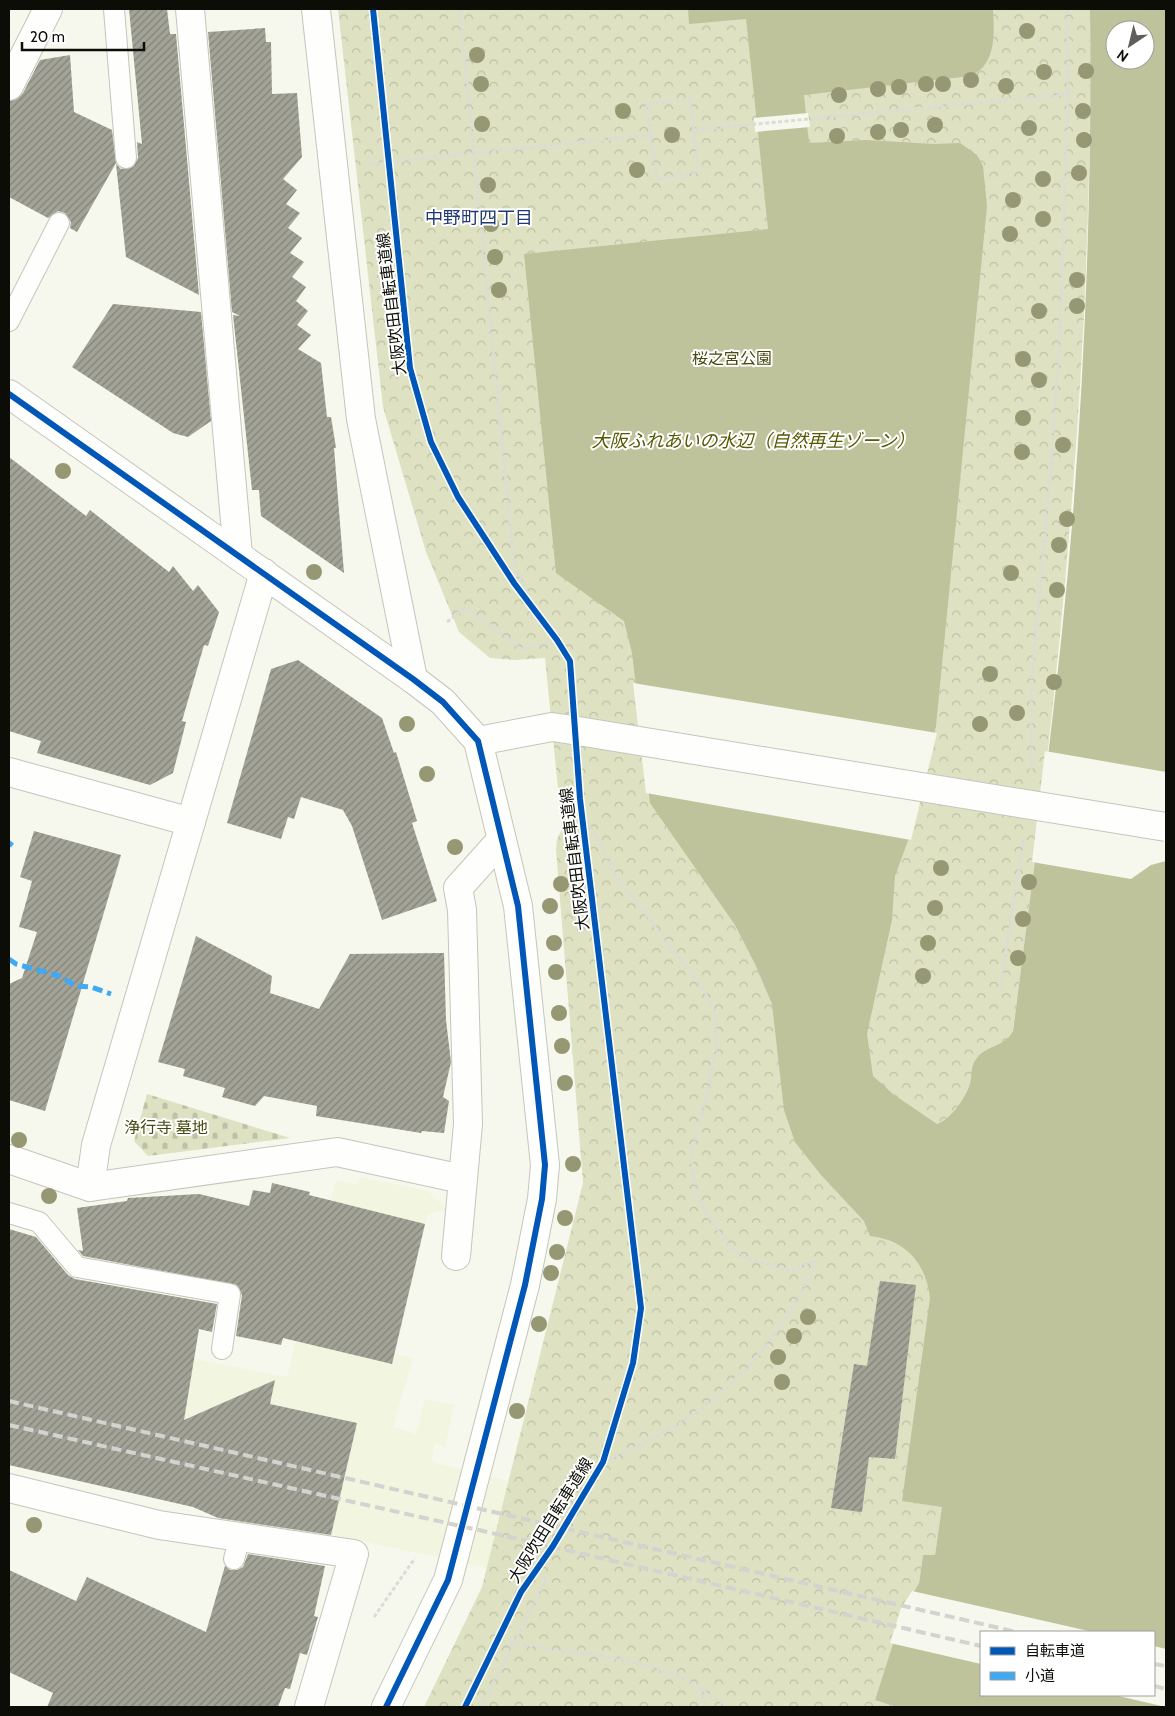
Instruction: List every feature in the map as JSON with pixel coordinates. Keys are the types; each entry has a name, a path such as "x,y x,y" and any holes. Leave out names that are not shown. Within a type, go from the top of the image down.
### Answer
{"street":[{"path":"9,86 48,9"},
{"path":"190,9 238,555"},
{"path":"316,9 361,419 413,678"},
{"path":"9,394 413,678 443,702 478,741 518,906 545,1165 542,1199 525,1285 448,1580 386,1707"},
{"path":"90,1187 96,1145 264,574"},
{"path":"478,741 552,727 1166,826"},
{"path":"9,772 191,822"},
{"path":"456,1256 468,1124 462,910 458,888 501,840"},
{"path":"9,1159 90,1187 337,1152 462,1179"},
{"path":"9,1488 159,1525 237,1548 354,1554 309,1707"}],"lane":[{"path":"114,9 126,158"},
{"path":"9,321 59,223"},
{"path":"9,1213 39,1222 77,1267 230,1294 222,1349"}],"path":[{"path":"460,9 514,564 534,608"},
{"path":"1031,771 1031,682 1050,482 1060,332 1068,94 1067,9"},
{"path":"694,130 1068,94"},
{"path":"690,99 694,130 699,173 657,179 647,104 690,99"},
{"path":"362,165 652,135"},
{"path":"388,152 390,171"},
{"path":"514,583 540,616"},
{"path":"447,622 466,607 522,649 557,640"},
{"path":"551,632 561,647"},
{"path":"582,809 616,876 704,990 715,1012 715,1052 710,1081 691,1158 696,1189 704,1211 720,1234 746,1258 791,1271 816,1260 803,1290 776,1333 755,1361 729,1385 672,1428 634,1450 603,1462"},
{"path":"1000,989 1025,829"},
{"path":"481,1707 546,1580 536,1570"},
{"path":"493,1650 501,1633"},
{"path":"497,1641 622,1659 680,1676 729,1707"},
{"path":"701,1688 705,1707"}],"shaded area":[{"path":"360,1177 428,1191 447,1209 428,1214 425,1224 395,1354 413,1358 393,1427 416,1434 425,1399 455,1405 445,1447 435,1444 431,1462 525,1485 506,1572 277,1523 265,1529 212,1515 193,1507 9,1465 9,1328 69,1343 122,1345 287,1377 336,1180 356,1184"}],"green space":[{"name":"桜之宮公園","path":"338,9 1090,9 1088,203 1079,398 1064,591 1044,785 1020,978 993,1170 935,1555 923,1555 919,1583 904,1609 875,1700 896,1707 424,1707 482,1587 583,1183 556,850 557,839 562,829 545,658 516,660 490,658 459,632 426,552 383,407"},
{"name":"浄行寺 墓地","path":"147,1094 290,1138 148,1156 134,1141"}],"water":[{"name":"大阪ふれあいの水辺（自然再生ゾーン）","path":"688,9 993,9 994,28 990,56 986,64 971,76 804,95 809,143 865,140 934,144 960,143 977,155 983,166 987,206 936,726 913,827 895,876 892,920 867,1034 873,1076 893,1094 937,1124 952,1114 963,1098 969,1087 972,1068 977,1058 985,1051 1005,1041 1013,1031 1054,708 1073,514 1087,262 1090,9 1166,9 1166,1707 896,1707 875,1700 904,1609 919,1583 923,1555 935,1555 942,1507 902,1501 930,1298 928,1285 919,1264 904,1248 883,1238 870,1236 864,1221 821,1175 795,1142 784,1110 772,1004 755,964 735,925 650,803 632,653 624,621 556,573 524,254 768,229 746,19 689,24"}],"pier":[{"path":"808,113 810,127 755,132 754,118"},
{"path":"633,683 937,733 911,840 646,793"},
{"path":"1045,751 1166,772 1166,861 1151,865 1131,879 1032,862"},
{"path":"912,1591 1089,1631 980,1631 980,1664 890,1643 901,1608"},
{"path":"1155,1646 1166,1649 1166,1707 1118,1696 1155,1696"}],"building":[{"path":"129,9 167,9 170,34 176,34 199,295 126,257 116,164 121,169 133,167 138,158 137,142 142,144"},
{"path":"265,28 266,42 271,42 272,94 297,93 302,157 283,179 297,190 286,204 300,213 288,228 302,238 290,253 304,262 292,277 306,287 296,301 308,311 297,325 311,335 298,349 321,363 327,417 331,417 336,448 334,448 344,573 261,516 259,490 252,490 233,315 240,316 232,312 208,32"},
{"path":"70,55 74,112 112,130 116,163 77,232 70,228 71,222 65,213 58,211 48,218 9,197 9,101 17,99 23,93 40,60"},
{"path":"113,304 201,312 211,421 188,437 173,433 72,367"},
{"path":"9,457 86,516 90,510 169,572 173,566 193,591 198,585 219,612 208,646 204,645 182,721 186,722 173,773 150,785 37,753 41,741 9,731"},
{"path":"298,660 382,718 394,753 396,752 417,821 412,823 437,901 382,920 352,826 343,810 301,797 294,819 288,817 281,839 227,823 271,669"},
{"path":"34,831 121,855 45,1111 9,1100 9,984 22,978 37,932 19,927 32,881 20,877"},
{"path":"196,936 272,976 270,993 319,1009 350,954 444,953 446,1020 451,1062 443,1097 449,1101 444,1133 422,1131 421,1133 316,1116 317,1106 264,1096 255,1106 222,1097 225,1088 183,1076 185,1069 158,1062"},
{"path":"272,1183 310,1192 309,1195 425,1224 392,1364 283,1338 281,1345 236,1336 242,1295 237,1285 83,1256 78,1250 83,1251 77,1208 127,1201 128,1198 199,1194 249,1206 253,1190 270,1193"},
{"path":"9,1229 36,1237 68,1275 75,1279 217,1304 212,1332 199,1329 184,1420 275,1380 270,1404 357,1423 331,1535 218,1518 193,1507 9,1465"},
{"path":"880,1281 916,1285 895,1459 869,1457 862,1512 831,1508 854,1364 867,1366"},
{"path":"248,1554 325,1566 314,1616 318,1617 307,1655 300,1653 290,1689 285,1688 278,1707 47,1707 53,1693 9,1672 9,1570 76,1601 87,1577 206,1632 225,1566 230,1570 237,1570 243,1567"}],"railway":[{"path":"9,1401 1013,1631"},
{"path":"9,1425 514,1538 980,1646"},
{"path":"1155,1664 1166,1666"},
{"path":"1155,1686 1166,1689"}],"marked path":[{"path":"9,846 12,842"},
{"path":"9,959 16,964 59,976 76,986 91,987 111,994"}],"cycle path":[{"name":"大阪吹田自転車道線","path":"373,9 410,368 431,442 458,497 514,583 557,640 570,661 580,799 641,1308 633,1363 603,1462 553,1546 521,1592 465,1707"},
{"path":"9,394 413,679 443,702 478,741 518,906 545,1165 542,1199 525,1285 448,1580 386,1707"}],"district":[{"name":"中野町四丁目","path":"479,218"}]}
